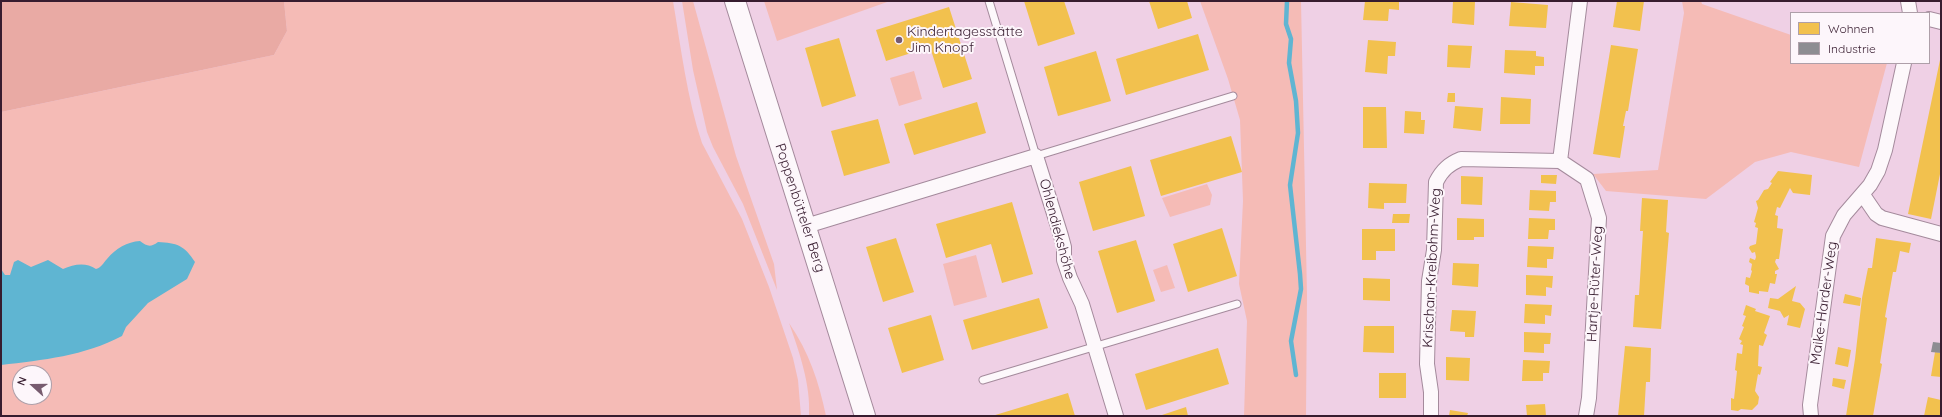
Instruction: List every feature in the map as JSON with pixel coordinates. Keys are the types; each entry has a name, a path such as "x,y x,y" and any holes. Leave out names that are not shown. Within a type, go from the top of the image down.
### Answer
{"main road":[{"name":"Poppenbütteler Berg","path":"735,1 865,416"}],"street":[{"path":"1560,161 1580,1"},
{"path":"1908,1 1910,12"},
{"path":"1930,19 1941,22"},
{"name":"Maike-Harder-Weg","path":"1811,416 1810,405 1833,236 1844,215 1875,178 1885,150 1904,64"},
{"path":"806,226 1036,156"},
{"name":"Ohlendiekshöhe","path":"1036,156 1064,247 1064,260 1070,278 1082,304 1116,416"},
{"name":"Krischan-Kreibohm-Weg","path":"1431,416 1431,392 1427,364 1429,281 1434,250 1436,182 1439,175 1448,165 1461,159 1560,161"},
{"name":"Hartje-Rüter-Weg","path":"1560,161 1587,179 1599,218 1586,416"},
{"path":"1862,195 1876,214 1882,218 1941,234"}],"lane":[{"path":"989,1 1036,156 1233,96"},
{"path":"983,380 1237,304"}],"shaded area":[{"path":"1,1 284,1 287,31 274,55 1,112"},
{"path":"284,1 673,1 688,91 702,143 742,219 769,287 793,358 798,380 801,416 1,416 1,112 274,55 287,31"},
{"path":"682,1 693,1 736,156 774,264 777,290 743,204 713,147 707,132 693,70"},
{"path":"764,1 890,1 777,41"},
{"path":"1200,1 1301,1 1307,295 1306,416 1244,416 1247,321 1239,284 1243,201 1240,120 1228,79"},
{"path":"1682,1 1701,1 1702,4 1790,35 1790,64 1887,64 1859,167 1791,152 1755,162 1706,199 1606,191 1593,174 1658,170 1684,13"},
{"path":"914,71 922,99 899,106 890,78"},
{"path":"1207,184 1212,195 1210,205 1170,217 1162,198"},
{"path":"976,255 987,297 954,306 943,264"},
{"path":"1167,265 1175,288 1161,292 1153,270"},
{"path":"789,323 808,356 820,391 826,416 809,416 806,380"}],"water":[{"path":"140,241 149,246 158,242 165,242 175,244 183,248 195,262 187,279 148,303 126,327 122,336 108,343 78,353 1,365 1,269 5,275 10,275 14,262 18,260 31,267 48,260 63,269 80,264 88,265 96,269 118,249 126,244"}],"building: Wohnen":[{"path":"1024,1 1064,1 1075,34 1038,46"},
{"path":"1149,1 1187,1 1192,18 1158,29"},
{"path":"1365,1 1399,1 1399,10 1389,9 1388,21 1363,20"},
{"path":"1453,1 1475,1 1474,25 1452,23"},
{"path":"1617,1 1644,1 1640,31 1613,27"},
{"path":"1511,2 1548,5 1546,28 1509,26"},
{"path":"949,7 972,79 943,88 930,47 886,61 876,30"},
{"path":"1198,34 1209,70 1126,95 1116,59"},
{"path":"839,38 856,96 822,107 805,48"},
{"path":"1368,40 1396,42 1395,56 1388,56 1387,74 1365,72"},
{"path":"1448,45 1472,46 1470,68 1447,67"},
{"path":"1611,45 1638,49 1628,111 1626,111 1623,126 1625,126 1620,158 1593,154"},
{"path":"1505,50 1536,51 1536,56 1544,57 1544,66 1535,66 1535,75 1504,73"},
{"path":"1096,51 1111,101 1058,116 1044,67"},
{"path":"1940,60 1941,169 1931,219 1908,214"},
{"path":"1448,93 1455,93 1455,102 1447,102"},
{"path":"1501,97 1531,99 1530,124 1500,124"},
{"path":"977,102 986,133 914,155 904,124"},
{"path":"1455,106 1483,108 1481,131 1453,128"},
{"path":"1363,107 1386,107 1387,148 1363,148"},
{"path":"1405,111 1421,112 1421,120 1425,120 1424,134 1404,133"},
{"path":"878,119 890,163 844,176 831,131"},
{"path":"1231,136 1242,172 1161,196 1150,160"},
{"path":"1131,166 1145,216 1093,231 1079,182"},
{"path":"1778,171 1812,175 1810,195 1793,193 1790,188 1780,208 1777,207 1775,215 1778,216 1777,228 1783,229 1779,259 1776,259 1775,262 1779,269 1775,271 1775,274 1777,274 1775,284 1770,283 1768,292 1759,291 1759,294 1749,292 1749,286 1745,284 1746,277 1750,278 1752,271 1752,264 1749,262 1750,258 1755,260 1756,257 1755,252 1752,253 1749,248 1750,246 1756,244 1758,228 1755,227 1756,223 1754,222 1758,208 1756,201 1764,190 1768,189 1772,183 1770,182"},
{"path":"1541,175 1557,175 1556,184 1541,183"},
{"path":"1461,176 1483,177 1482,205 1461,204"},
{"path":"1369,183 1407,184 1406,203 1384,203 1384,209 1368,208"},
{"path":"1530,190 1556,191 1556,202 1550,202 1549,211 1529,210"},
{"path":"1642,198 1668,200 1666,232 1669,233 1661,329 1633,327 1635,295 1639,295 1643,231 1640,231"},
{"path":"1012,202 1033,274 1002,283 991,244 946,258 936,224"},
{"path":"1393,214 1410,214 1409,223 1392,223"},
{"path":"1457,218 1484,219 1484,237 1474,237 1474,240 1457,240"},
{"path":"1529,218 1555,219 1555,230 1549,230 1548,239 1528,239"},
{"path":"1222,228 1237,276 1188,292 1173,244"},
{"path":"1362,229 1395,229 1395,251 1376,251 1376,260 1362,260"},
{"path":"896,238 914,292 883,302 866,247"},
{"path":"1876,238 1911,243 1909,253 1900,251 1896,272 1893,272 1885,317 1887,318 1880,363 1882,364 1873,416 1846,416 1855,359 1862,298 1868,268 1872,268"},
{"path":"1136,240 1155,301 1117,313 1098,251"},
{"path":"1528,246 1554,247 1553,259 1547,259 1547,268 1527,267"},
{"path":"1453,263 1479,264 1478,287 1452,285"},
{"path":"1526,275 1553,276 1552,288 1546,287 1546,296 1526,295"},
{"path":"1363,278 1390,279 1390,301 1363,300"},
{"path":"1796,286 1792,301 1800,303 1805,309 1800,328 1787,325 1789,315 1784,318 1780,311 1768,308 1770,298 1778,299"},
{"path":"1845,294 1861,298 1860,306 1843,303"},
{"path":"1039,298 1048,328 972,350 963,320"},
{"path":"1525,304 1552,305 1551,316 1545,315 1545,324 1524,323"},
{"path":"1746,305 1756,309 1755,311 1770,316 1764,333 1767,335 1763,346 1759,345 1758,366 1762,367 1760,375 1758,374 1755,391 1759,397 1758,404 1752,410 1741,409 1738,411 1731,410 1731,398 1734,399 1737,353 1742,354 1743,345 1740,344 1742,341 1739,339 1744,327 1742,326 1746,316 1743,315"},
{"path":"1452,310 1476,311 1474,337 1465,337 1465,332 1450,331"},
{"path":"931,315 944,360 902,373 888,328"},
{"path":"1364,326 1394,326 1394,353 1363,352"},
{"path":"1524,332 1551,333 1550,344 1544,344 1544,353 1524,352"},
{"path":"1625,346 1651,348 1650,382 1646,382 1644,416 1618,416"},
{"path":"1838,347 1851,350 1848,367 1835,364"},
{"path":"1218,348 1229,384 1146,410 1135,374"},
{"path":"1935,352 1941,353 1941,377 1931,376"},
{"path":"1446,357 1470,358 1469,381 1446,380"},
{"path":"1523,360 1550,361 1549,373 1543,373 1543,381 1522,381"},
{"path":"1379,373 1406,373 1406,398 1379,398"},
{"path":"1833,378 1846,380 1844,389 1832,386"},
{"path":"1068,393 1075,416 992,416"},
{"path":"1928,397 1941,400 1941,416 1924,416"},
{"path":"1545,404 1546,416 1527,416 1526,405"},
{"path":"1186,407 1188,416 1159,416"},
{"path":"1450,410 1468,413 1467,416 1449,416"}],"building: Industrie":[{"path":"1933,342 1941,343 1941,353 1931,352"}],"waterway":[{"path":"1287,1 1286,24 1291,39 1289,63 1296,101 1298,133 1290,185 1301,289 1291,341 1296,375"}],"place":[{"name":"Kindertagesstätte Jim Knopf","path":"899,40"}]}
